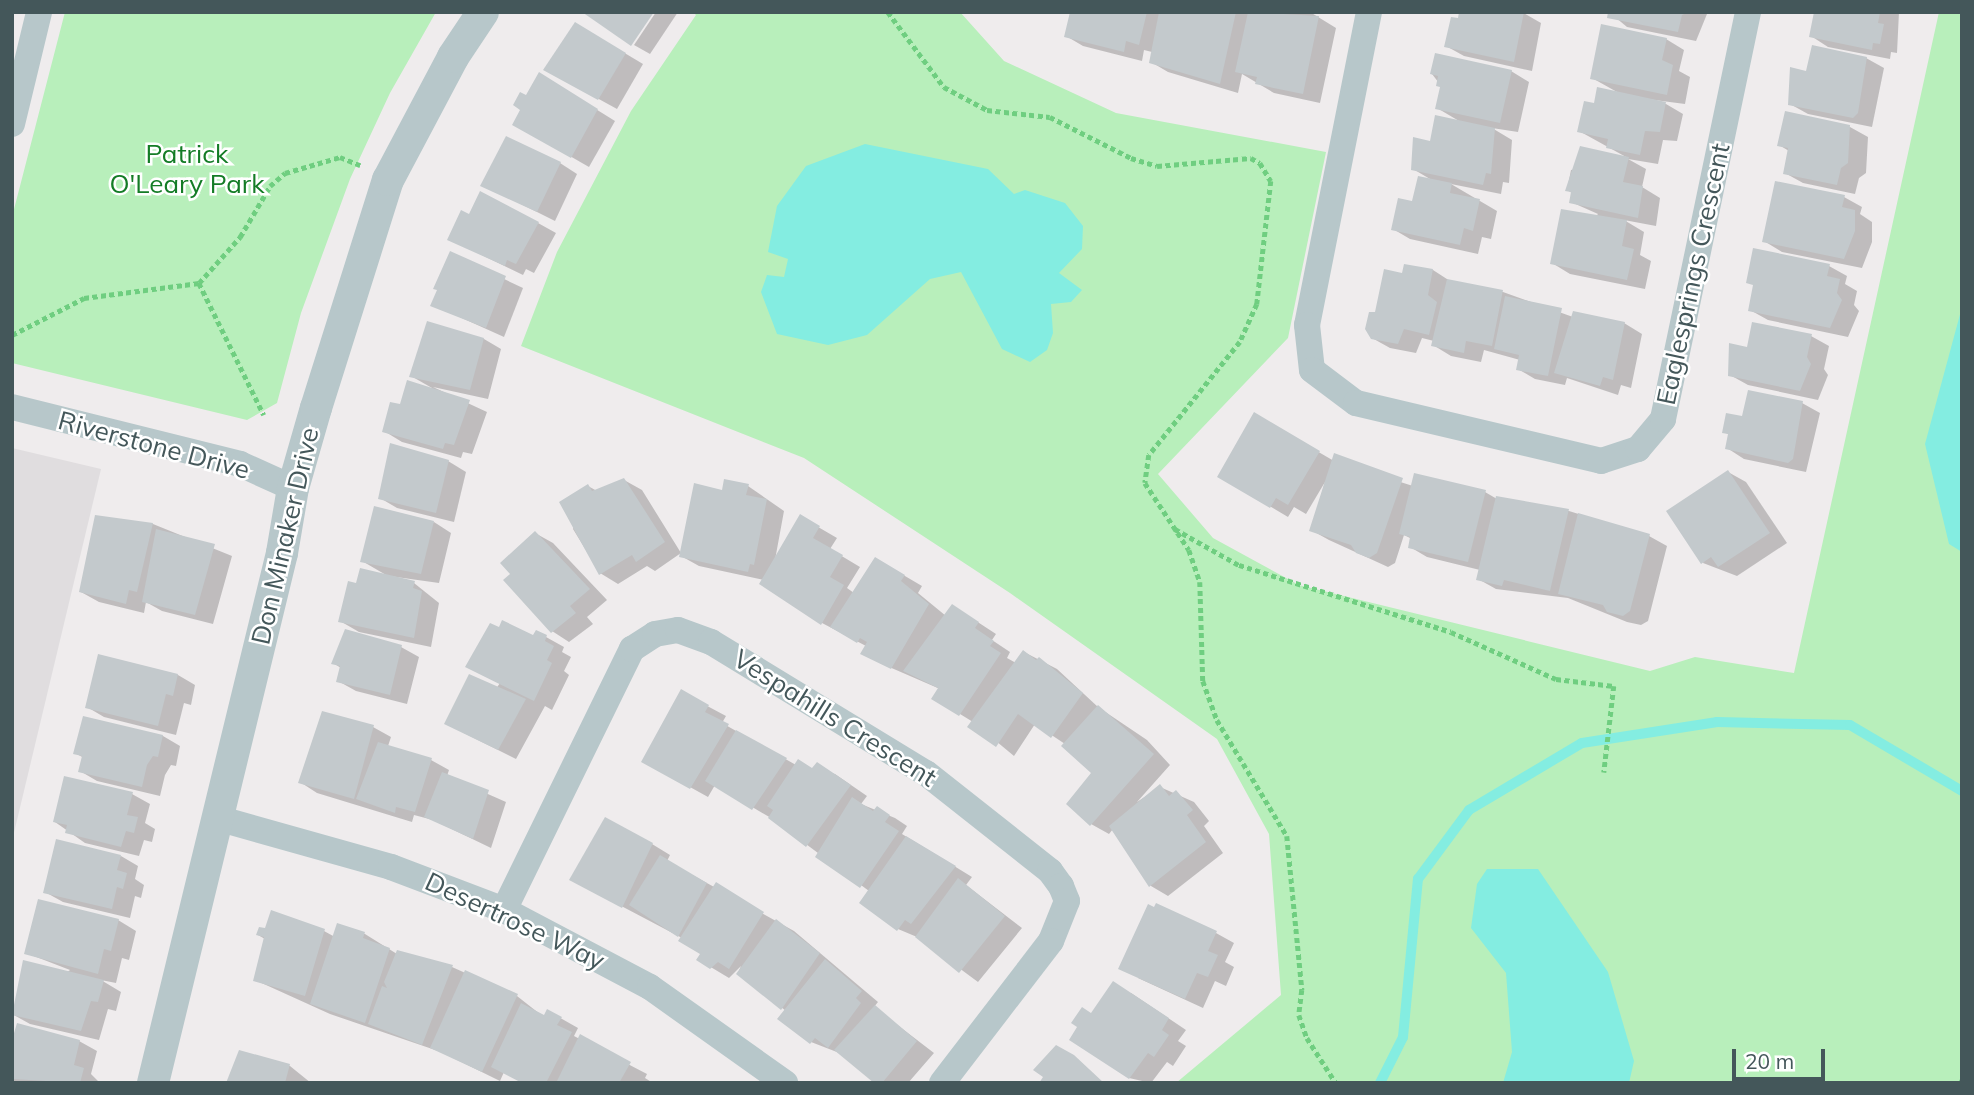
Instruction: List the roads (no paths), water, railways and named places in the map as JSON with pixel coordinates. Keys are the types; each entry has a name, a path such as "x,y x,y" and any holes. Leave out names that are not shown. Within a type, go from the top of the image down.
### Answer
{"street":[{"path":"12,124 39,12"},
{"name":"Don Minaker Drive","path":"153,1083 282,553 293,488 388,180 453,57 483,12"},
{"name":"Eaglesprings Crescent","path":"1369,12 1307,325 1312,370 1356,403 1601,461 1638,449 1663,419 1683,306 1748,12"},
{"name":"Riverstone Drive","path":"12,407 240,464 293,488"},
{"name":"Vespahills Crescent","path":"504,910 632,649 655,634 678,630 711,642 926,773 1050,871 1060,886 1067,901 1051,941 942,1083"},
{"name":"Desertrose Way","path":"217,818 391,867 504,910 650,987 785,1083"}],"water":[{"path":"865,144 988,169 1014,194 1025,190 1065,203 1083,226 1082,249 1059,273 1082,290 1071,302 1051,304 1053,333 1047,350 1030,362 1002,349 961,272 930,279 867,335 828,345 777,334 761,292 767,275 784,277 788,259 768,252 777,206 806,166"},
{"path":"1962,307 1962,552 1949,544 1925,444"},
{"path":"1487,869 1538,869 1608,972 1634,1061 1629,1083 1503,1083 1512,1052 1506,973 1471,928 1477,884"}],"waterway":[{"path":"1380,1083 1403,1037 1418,879 1469,810 1582,743 1717,722 1850,725 1962,791"}],"park label":[{"name":"Patrick O'Leary Park","path":"187,169"}]}
